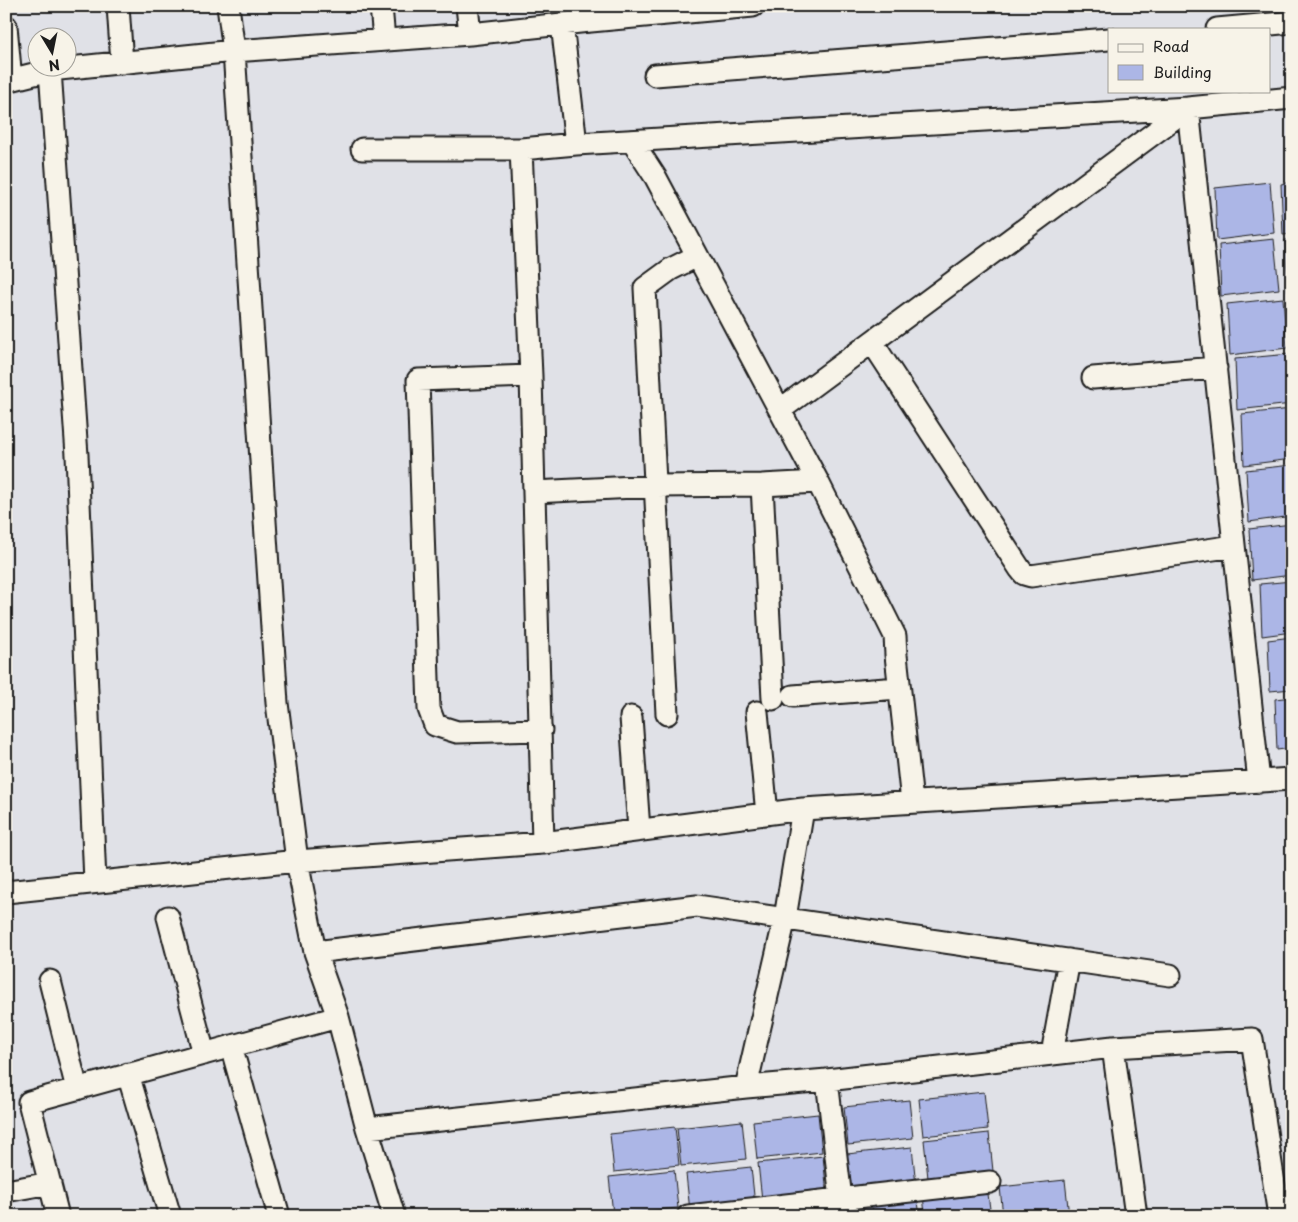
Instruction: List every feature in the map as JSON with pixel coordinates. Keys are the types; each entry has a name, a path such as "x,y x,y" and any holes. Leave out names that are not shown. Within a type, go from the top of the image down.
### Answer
{"street":[{"path":"118,6 122,63"},
{"path":"228,6 234,51 277,703 296,861 315,952 338,1017 367,1128 394,1216"},
{"path":"381,6 384,40"},
{"path":"467,6 470,34"},
{"path":"78,67 234,51 470,34 573,17 753,6"},
{"path":"573,17 576,144"},
{"path":"1228,28 1292,22"},
{"path":"6,26 9,80 28,75"},
{"path":"655,75 1108,39"},
{"path":"51,78 77,456 95,882"},
{"path":"362,149 521,149 576,144 1188,108 1292,98"},
{"path":"780,410 1188,108"},
{"path":"1188,108 1259,782"},
{"path":"632,141 656,178 780,410 895,636 912,802"},
{"path":"521,149 531,376 543,843"},
{"path":"667,714 645,288 671,269 698,256"},
{"path":"872,342 1024,574 1031,576 1234,546"},
{"path":"1093,378 1216,368"},
{"path":"531,376 418,380 429,709 435,725 457,732 541,730"},
{"path":"534,492 655,486 762,485 818,482"},
{"path":"762,485 774,702 767,814"},
{"path":"774,702 899,688"},
{"path":"631,717 639,830"},
{"path":"6,892 296,861 543,843 803,809 1292,779"},
{"path":"746,1086 786,918 803,809"},
{"path":"315,952 696,906 1170,975"},
{"path":"168,917 204,1054"},
{"path":"1052,1054 1069,960"},
{"path":"50,981 77,1088"},
{"path":"58,1216 29,1102 338,1017"},
{"path":"367,1128 746,1086 828,1080 1114,1047 1252,1039 1279,1216"},
{"path":"231,1046 279,1216"},
{"path":"1114,1047 1136,1216"},
{"path":"128,1074 170,1216"},
{"path":"828,1080 842,1208"},
{"path":"688,1216 842,1208 990,1182"},
{"path":"6,1191 50,1183"}],"building":[{"path":"1270,182 1274,233 1217,240 1215,188"},
{"path":"1292,182 1292,234 1283,235 1281,184"},
{"path":"1274,239 1279,289 1221,296 1219,245"},
{"path":"1292,239 1292,291 1288,291 1285,240"},
{"path":"1283,298 1287,348 1230,355 1227,304"},
{"path":"1290,354 1292,404 1237,410 1235,359"},
{"path":"1292,409 1292,459 1244,465 1242,414"},
{"path":"1292,465 1292,516 1249,522 1246,470"},
{"path":"1292,524 1292,575 1252,580 1249,529"},
{"path":"1292,581 1292,632 1262,636 1260,584"},
{"path":"1292,637 1292,689 1270,691 1268,640"},
{"path":"1292,697 1292,748 1277,750 1275,699"},
{"path":"984,1092 988,1129 923,1136 919,1099"},
{"path":"909,1100 913,1138 848,1145 844,1107"},
{"path":"818,1114 822,1152 757,1159 753,1121"},
{"path":"742,1121 746,1159 681,1166 677,1128"},
{"path":"675,1127 679,1165 614,1172 610,1134"},
{"path":"989,1133 993,1171 928,1178 924,1140"},
{"path":"912,1147 916,1185 851,1191 847,1154"},
{"path":"823,1156 827,1194 762,1200 758,1163"},
{"path":"751,1167 755,1205 690,1211 686,1174"},
{"path":"674,1170 678,1208 613,1214 609,1177"},
{"path":"1065,1180 1069,1216 1003,1216 1000,1187"},
{"path":"987,1187 991,1216 925,1216 923,1194"},
{"path":"917,1195 920,1216 854,1216 853,1202"},
{"path":"832,1205 833,1216 767,1216"}]}
